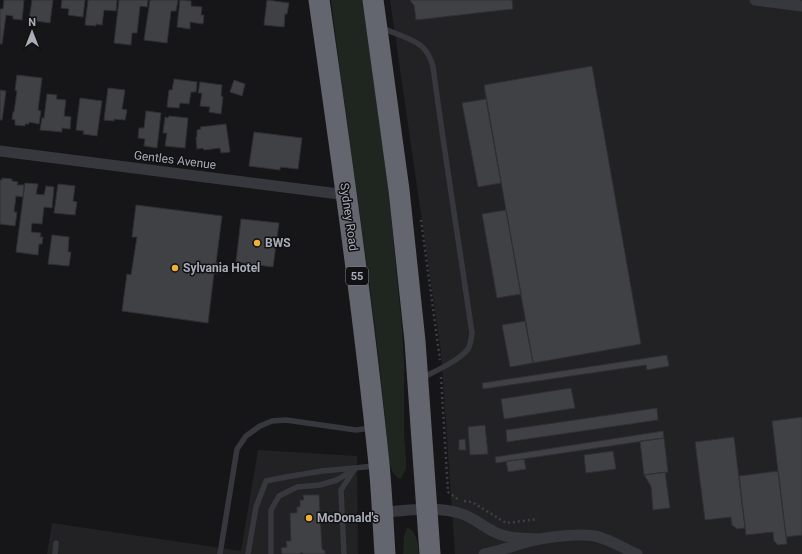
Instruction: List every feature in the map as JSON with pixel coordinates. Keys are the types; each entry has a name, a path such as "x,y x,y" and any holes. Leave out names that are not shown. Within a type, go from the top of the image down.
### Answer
{"highway":[{"name":"Sydney Road","path":"319,0 367,349 379,465 385,554"},
{"path":"373,0 399,190 414,333 430,554"}],"street":[{"path":"755,0 802,6"},
{"name":"Gentles Avenue","path":"0,150 347,195"},
{"path":"382,512 444,510 468,516 502,535 539,539"},
{"path":"484,554 539,539 569,535 595,536 606,539 637,554"}],"lane":[{"path":"376,26 420,45 431,59 472,333 468,348 463,354 450,363 418,380"},
{"path":"220,554 237,450 246,436 260,426 272,421 286,420 356,430 375,428"},
{"path":"248,554 256,507 266,481 323,471 379,465"},
{"path":"271,554 271,510 279,496 298,487 320,485 338,480 355,468"},
{"path":"344,554 341,490 355,468"},
{"path":"55,554 56,543"}],"path":[{"path":"420,219 440,368 448,492 458,500 472,502 506,523 538,519"}],"shaded area":[{"path":"331,0 362,0 366,25 388,186 402,328 406,468 401,479 394,474 389,461 384,403 370,288"},
{"path":"390,0 802,0 802,554 455,554 441,352"},
{"path":"258,450 357,456 358,554 47,554 52,523 241,551"},
{"path":"407,528 413,531 415,535 418,543 419,554 403,554 404,536"}],"building":[{"path":"4,0 24,0 22,20 13,19 13,16 6,15 2,44 0,44 0,9 3,9"},
{"path":"32,0 53,0 50,23 29,20"},
{"path":"62,0 85,0 83,17 68,15 69,9 61,8"},
{"path":"88,0 117,0 116,11 104,10 102,25 85,25"},
{"path":"119,0 148,0 147,7 140,6 137,33 132,33 131,45 114,43"},
{"path":"150,0 178,0 176,11 171,11 167,43 144,40"},
{"path":"180,0 191,1 191,6 202,7 201,15 204,15 203,24 190,22 190,29 177,27"},
{"path":"267,0 289,3 287,14 285,14 284,27 264,25"},
{"path":"410,0 512,0 513,9 416,20 414,5"},
{"path":"592,66 641,344 533,363 484,85"},
{"path":"17,75 42,78 38,110 41,111 39,124 29,122 29,124 25,124 25,126 15,125 15,120 12,119 17,91 15,90"},
{"path":"174,79 197,82 196,92 191,92 189,104 180,103 179,108 167,107 169,90 172,90"},
{"path":"234,80 245,84 242,96 230,92"},
{"path":"200,82 222,85 221,96 223,97 221,114 209,112 210,107 200,106 202,93 198,93"},
{"path":"108,88 125,90 122,109 127,110 125,120 104,120"},
{"path":"0,90 6,91 2,120 0,120"},
{"path":"47,94 57,95 56,99 66,100 64,116 71,117 70,129 62,128 62,132 40,130 42,118 44,118"},
{"path":"80,98 102,101 97,136 83,134 84,131 76,130"},
{"path":"486,99 501,183 478,187 462,103"},
{"path":"146,111 161,113 157,148 144,146 145,139 138,138 139,128 144,128"},
{"path":"169,116 188,118 185,148 165,146 167,133 163,133 165,117 168,118"},
{"path":"226,124 230,152 221,153 220,148 204,150 203,148 197,149 196,137 197,130 201,129 200,127"},
{"path":"254,132 302,138 298,169 280,167 280,170 249,166"},
{"path":"2,178 12,179 12,181 18,182 17,185 24,185 23,197 16,196 14,212 17,212 15,226 0,224 0,180 2,180"},
{"path":"25,183 38,184 36,194 44,195 46,186 54,187 52,208 44,207 42,224 32,223 31,232 41,233 40,237 43,237 42,244 39,244 38,255 16,252"},
{"path":"58,184 75,186 73,201 77,202 75,215 54,213"},
{"name":"Sylvania Hotel","path":"136,205 222,216 216,263 219,263 217,274 214,273 208,323 122,311 127,274 131,275 137,237 132,237"},
{"path":"506,210 521,294 497,298 482,214"},
{"name":"BWS","path":"241,219 279,223 273,267 236,262"},
{"path":"52,235 69,237 68,252 71,252 69,266 48,264"},
{"path":"525,321 533,363 510,367 502,325"},
{"path":"667,355 669,366 647,370 646,365 483,389 482,383"},
{"path":"571,388 575,408 504,419 501,399"},
{"path":"657,408 658,420 507,442 506,430"},
{"path":"802,417 802,535 786,537 772,421"},
{"path":"485,425 488,454 470,455 468,427"},
{"path":"663,431 664,438 496,463 495,457"},
{"path":"734,437 745,528 737,529 732,525 731,517 705,520 695,442"},
{"path":"664,438 668,472 644,475 640,441"},
{"path":"465,439 466,450 459,450 459,440"},
{"path":"613,451 616,469 586,473 584,455"},
{"path":"524,459 526,469 508,472 506,461"},
{"path":"778,471 787,544 778,545 774,541 773,532 746,535 739,476"},
{"path":"665,472 670,508 653,510 651,486 644,475"},
{"path":"303,495 319,495 322,549 325,551 325,554 282,554 281,548 287,547 286,541 291,541 290,513 297,513 297,507 300,507 300,500 304,500"}],"place":[{"name":"BWS","path":"257,243"},
{"name":"Sylvania Hotel","path":"175,268"},
{"name":"McDonald's","path":"309,518"}]}
